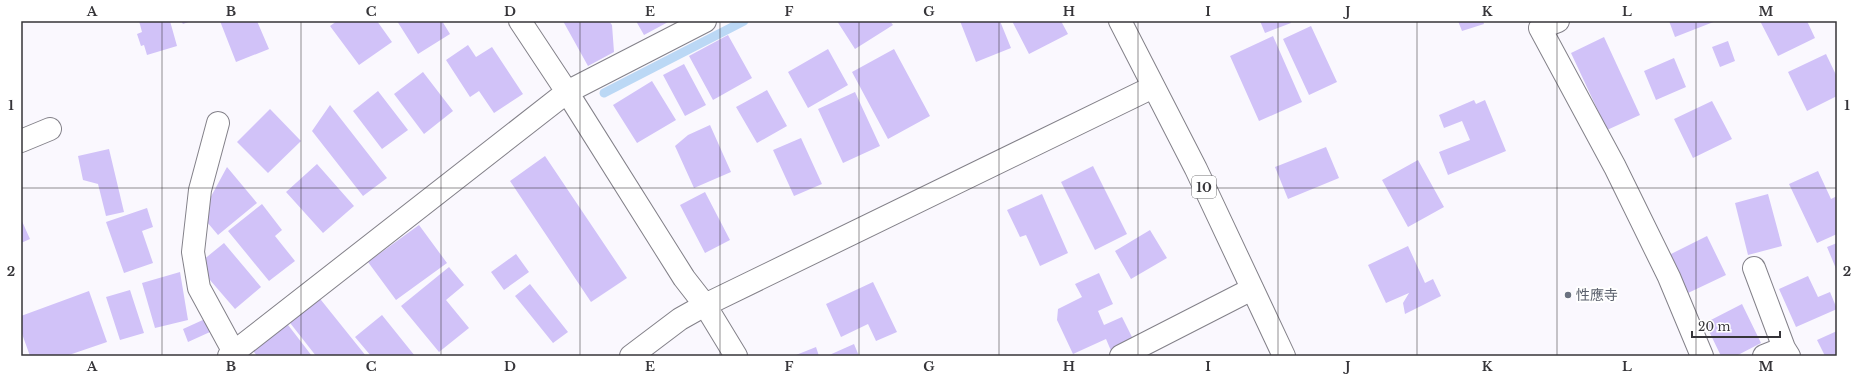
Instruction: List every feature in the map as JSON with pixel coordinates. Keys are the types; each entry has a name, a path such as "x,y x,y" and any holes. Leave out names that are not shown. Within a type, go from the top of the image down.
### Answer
{"main road":[{"path":"520,21 567,92 684,278 705,305 736,356"},
{"path":"218,123 200,190 193,252 199,288 233,355 567,92 706,21"},
{"name":"10","path":"1120,21 1196,170 1284,356"},
{"path":"1558,21 1540,28 1622,181 1669,277 1702,356"},
{"path":"631,356 680,319 705,305 1102,111 1153,88"},
{"path":"21,142 50,129"},
{"path":"1754,268 1786,352 1764,356"},
{"path":"1121,356 1252,289"}],"building":[{"path":"139,21 170,21 177,46 147,55 144,45 141,46 137,34 142,32"},
{"path":"181,21 191,21 183,24"},
{"path":"220,21 257,21 269,49 236,62"},
{"path":"337,21 377,21 392,42 359,65 330,26"},
{"path":"397,21 442,21 450,34 418,54"},
{"path":"563,21 609,21 612,25 614,52 588,66"},
{"path":"636,21 670,21 644,35"},
{"path":"837,21 890,21 893,25 855,49"},
{"path":"960,21 1000,21 1011,48 976,62"},
{"path":"1012,21 1061,21 1068,34 1029,54"},
{"path":"1260,21 1290,21 1291,23 1265,33"},
{"path":"1458,21 1483,21 1484,24 1462,31"},
{"path":"1669,21 1716,21 1675,37"},
{"path":"1760,21 1807,21 1815,38 1778,56"},
{"path":"1311,26 1337,82 1309,95 1283,39"},
{"path":"728,35 752,78 713,100 689,56"},
{"path":"1273,36 1302,102 1259,121 1230,56"},
{"path":"1604,37 1640,115 1607,130 1571,53"},
{"path":"1728,41 1735,61 1720,67 1712,47"},
{"path":"468,45 476,57 492,47 523,94 494,113 479,91 470,97 446,60"},
{"path":"828,49 848,85 808,108 788,72"},
{"path":"894,49 930,116 888,139 852,72"},
{"path":"1826,54 1837,77 1837,96 1807,111 1788,72"},
{"path":"1674,58 1686,87 1656,100 1644,71"},
{"path":"684,64 706,105 685,116 663,75"},
{"path":"423,72 453,111 424,134 394,94"},
{"path":"652,81 676,120 637,143 613,105"},
{"path":"767,90 787,126 757,143 736,107"},
{"path":"378,91 408,130 382,149 353,111"},
{"path":"855,92 880,146 843,163 818,109"},
{"path":"1474,100 1476,104 1485,100 1506,151 1448,175 1439,152 1470,140 1462,121 1444,128 1439,115"},
{"path":"1712,101 1732,139 1693,158 1674,119"},
{"path":"330,105 387,178 363,196 312,131"},
{"path":"270,109 301,141 268,173 237,142"},
{"path":"710,125 731,172 694,188 675,146 688,135"},
{"path":"801,138 822,184 794,196 773,150"},
{"path":"1326,147 1339,178 1288,199 1275,167"},
{"path":"109,149 124,212 106,216 98,184 83,180 78,156"},
{"path":"545,156 627,278 591,302 510,181"},
{"path":"1418,160 1444,207 1408,227 1382,180"},
{"path":"317,164 354,206 323,233 286,192"},
{"path":"1093,166 1127,234 1095,250 1061,182"},
{"path":"227,167 257,203 218,235 201,215"},
{"path":"1818,171 1831,199 1837,196 1837,234 1817,243 1789,184"},
{"path":"705,192 730,240 705,253 680,205"},
{"path":"1042,194 1068,253 1040,266 1026,235 1020,237 1007,210"},
{"path":"1768,194 1782,246 1748,255 1735,203"},
{"path":"262,204 282,230 275,236 295,261 269,281 228,231"},
{"path":"147,208 153,227 142,231 153,263 124,273 106,222"},
{"path":"21,219 30,239 21,243"},
{"path":"419,225 447,263 396,300 368,262"},
{"path":"1150,230 1167,258 1131,279 1115,251"},
{"path":"1707,236 1726,275 1688,293 1669,255"},
{"path":"224,243 261,287 235,309 197,265"},
{"path":"1837,243 1837,271 1827,247"},
{"path":"1408,246 1425,283 1433,279 1441,296 1405,314 1403,303 1409,293 1386,303 1368,265"},
{"path":"516,254 529,272 504,290 491,272"},
{"path":"449,267 464,285 446,300 469,328 439,352 401,306"},
{"path":"180,272 188,320 155,328 142,283"},
{"path":"1099,273 1113,304 1098,311 1104,325 1122,317 1135,343 1112,353 1106,339 1073,354 1057,320 1058,309 1082,297 1075,284"},
{"path":"1808,276 1818,297 1830,292 1837,309 1796,327 1779,289"},
{"path":"873,282 897,332 876,341 868,324 841,337 826,304"},
{"path":"530,284 568,332 553,343 515,296"},
{"path":"130,290 144,333 120,340 106,297"},
{"path":"89,291 107,342 66,356 30,356 21,331 21,316"},
{"path":"317,295 366,356 316,356 287,319"},
{"path":"1742,304 1761,343 1736,356 1721,356 1705,323"},
{"path":"382,315 415,356 371,356 355,337"},
{"path":"205,319 210,332 188,342 183,329"},
{"path":"285,321 312,356 257,356 251,348"},
{"path":"1837,331 1837,356 1825,356 1817,340"},
{"path":"854,344 859,356 827,356"},
{"path":"816,347 819,356 796,355"}],"waterway":[{"path":"604,93 744,21"}],"place":[{"name":"性應寺","path":"1568,295"}]}
